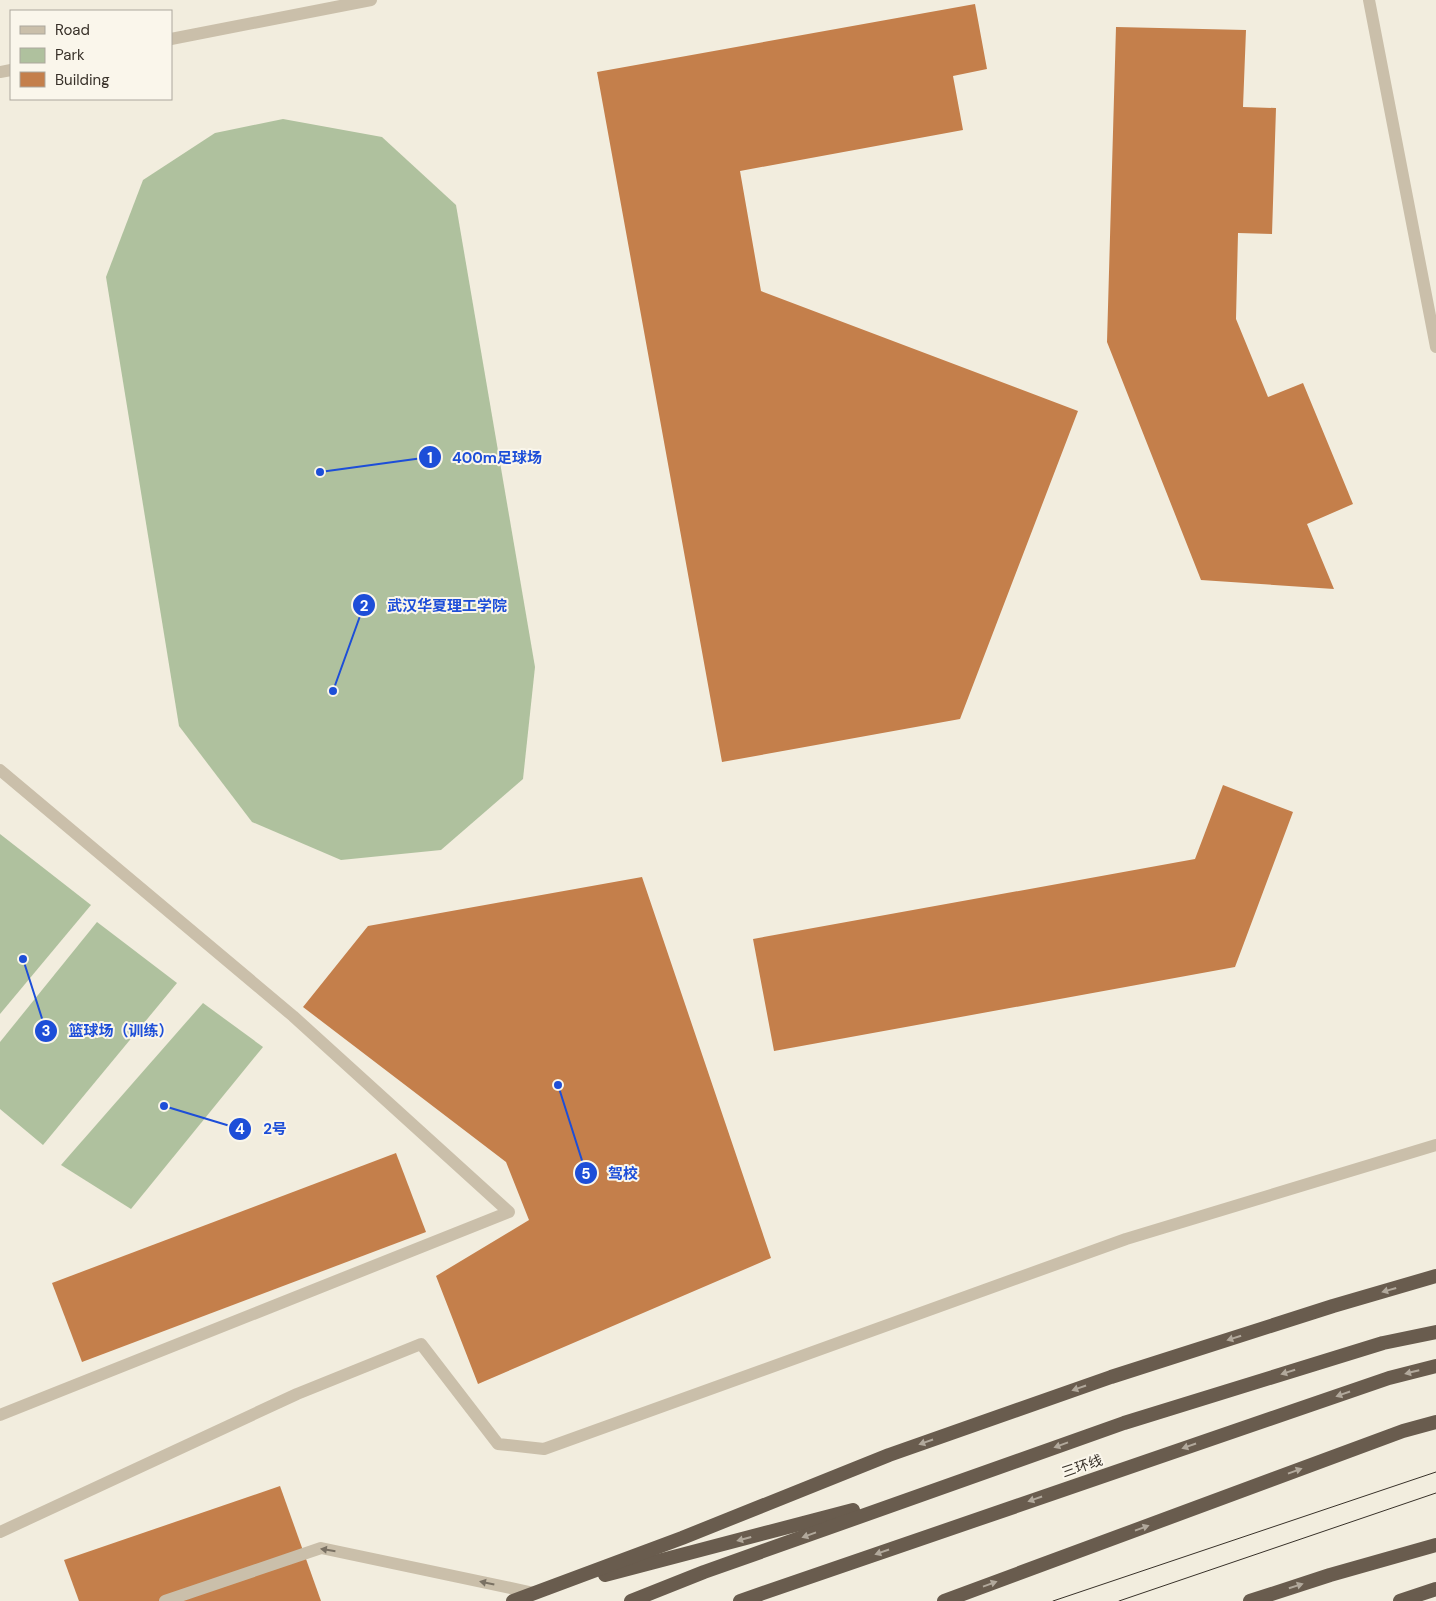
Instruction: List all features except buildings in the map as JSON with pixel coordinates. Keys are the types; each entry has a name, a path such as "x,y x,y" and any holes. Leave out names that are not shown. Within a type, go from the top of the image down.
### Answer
{"highway":[{"path":"513,1601 682,1538 889,1455 1111,1377 1305,1315 1436,1276"},
{"path":"631,1601 704,1572 1124,1423 1383,1343 1436,1332"},
{"name":"三环线","path":"740,1601 1389,1378 1436,1366"},
{"path":"944,1601 1403,1431 1436,1422"},
{"path":"534,1593 943,1487"},
{"path":"1250,1601 1330,1575 1436,1545"},
{"path":"1400,1601 1436,1589"}],"street":[{"path":"172,39 371,0"},
{"path":"1369,0 1436,347"},
{"path":"0,770 293,1016 509,1212 0,1415"},
{"path":"0,1532 297,1394 421,1344 498,1444 544,1449 1126,1239 1436,1145"},
{"path":"165,1601 321,1548 534,1593"}],"green space":[{"path":"283,119 382,137 456,205 535,667 523,779 441,850 341,860 252,822 179,726 106,277 143,180 215,133"},
{"path":"0,834 91,905 0,1014"},
{"path":"97,922 177,983 43,1145 0,1109 0,1042"},
{"path":"203,1003 263,1047 131,1209 61,1165"}],"tram line":[{"path":"1053,1601 1436,1472"},
{"path":"1119,1601 1436,1493"}],"place":[{"name":"400m足球场","path":"320,472"},
{"name":"武汉华夏理工学院","path":"333,691"},
{"name":"篮球场（训练）","path":"23,959"},
{"name":"驾校","path":"558,1085"},
{"name":"2号","path":"164,1106"}]}
